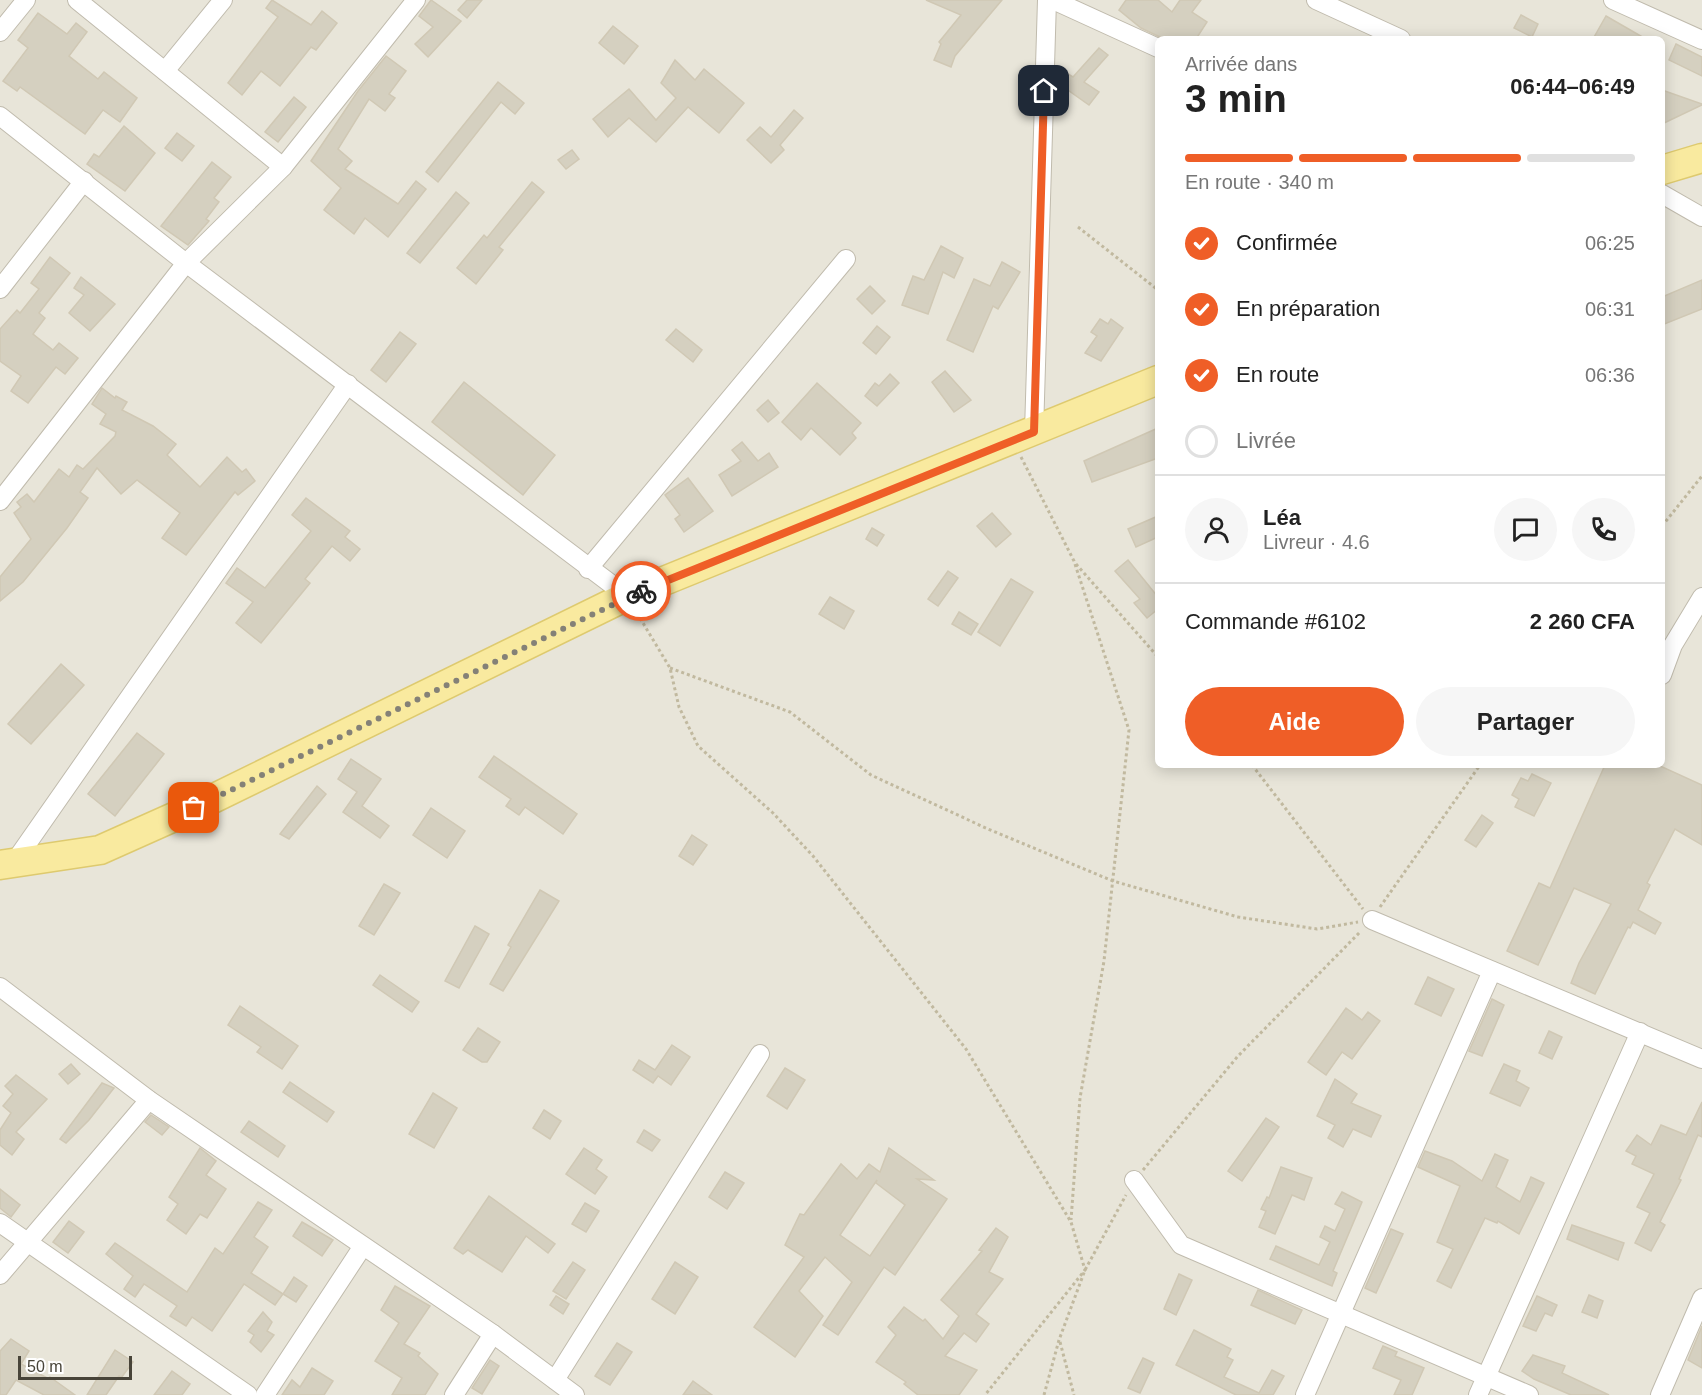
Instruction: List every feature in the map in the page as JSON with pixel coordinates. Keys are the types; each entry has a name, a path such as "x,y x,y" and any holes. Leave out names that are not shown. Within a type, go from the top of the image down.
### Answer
{"main road":[{"path":"6,865 100,850 194,808 627,596 1155,382"}],"street":[{"path":"0,32 26,0"},
{"path":"77,0 283,167"},
{"path":"165,70 223,0"},
{"path":"0,501 186,263 283,167 416,0"},
{"path":"1023,436 1047,0"},
{"path":"1053,0 1155,47"},
{"path":"1316,0 1394,36"},
{"path":"1613,0 1702,40"},
{"path":"0,116 186,263 348,384 588,569 627,596"},
{"path":"0,289 84,181"},
{"path":"1665,196 1702,217"},
{"path":"588,569 846,259"},
{"path":"6,865 348,384"},
{"path":"1665,667 1673,645 1702,597"},
{"path":"1372,920 1702,1059"},
{"path":"1305,1395 1343,1314 1491,971"},
{"path":"0,987 149,1100 493,1334 575,1395"},
{"path":"1478,1395 1640,1032"},
{"path":"555,1380 760,1054"},
{"path":"0,1275 149,1100"},
{"path":"1134,1180 1181,1245 1529,1395"},
{"path":"0,1223 248,1395"},
{"path":"265,1395 363,1246"},
{"path":"1660,1395 1702,1298"},
{"path":"454,1395 493,1334"}],"path":[{"path":"1078,227 1155,288"},
{"path":"1023,436 1074,561 1129,730 1104,961 1080,1098 1071,1222"},
{"path":"1665,522 1702,476"},
{"path":"1074,561 1155,654"},
{"path":"627,596 670,668 679,707 698,746 773,813 813,856 966,1049 1071,1222 1084,1270 1059,1340 1044,1395"},
{"path":"670,668 790,712 871,776 988,830 1113,881 1238,917 1317,929 1372,920"},
{"path":"1254,768 1372,920"},
{"path":"985,1395 1084,1270 1134,1180 1238,1056 1372,920 1478,768"},
{"path":"1059,1340 1074,1395"}],"shaded area":[{"path":"0,0 1702,0 1702,1395 0,1395"}],"building":[{"path":"272,0 311,25 322,11 337,23 316,50 311,47 280,86 261,71 242,95 228,83 278,17 266,8"},
{"path":"431,0 461,21 428,57 415,44 433,27 419,16"},
{"path":"467,0 482,0 467,18 458,10"},
{"path":"926,0 1002,0 955,56 951,67 934,60 941,44 939,42 961,15"},
{"path":"1126,0 1158,0 1172,12 1180,0 1201,0 1192,12 1207,22 1198,36 1158,36 1141,28 1119,10"},
{"path":"38,13 67,34 76,23 87,32 69,56 98,79 104,72 137,98 120,122 103,110 85,134 20,87 17,91 3,81 28,48 18,40"},
{"path":"1521,15 1538,24 1532,36 1514,28"},
{"path":"1606,16 1641,36 1595,36"},
{"path":"613,26 638,46 624,64 599,43"},
{"path":"1676,44 1702,57 1702,76 1669,60"},
{"path":"1099,48 1108,55 1084,82 1099,92 1089,105 1058,83 1065,72 1073,77"},
{"path":"386,56 406,71 389,94 395,98 385,111 369,99 338,149 352,161 345,169 398,204 416,181 426,189 388,237 365,218 354,234 324,210 341,188 311,161 358,91"},
{"path":"675,60 695,80 704,69 744,103 719,133 688,107 656,142 629,118 608,137 593,119 629,89 656,120 676,98 661,83"},
{"path":"498,82 524,103 515,114 501,102 438,182 426,172"},
{"path":"1665,91 1702,105 1665,123"},
{"path":"294,97 306,107 278,142 265,132"},
{"path":"794,110 803,118 780,145 784,150 771,163 747,140 760,127 771,137"},
{"path":"124,126 155,153 125,191 87,164 94,154 99,157"},
{"path":"177,133 194,146 182,161 165,148"},
{"path":"572,150 579,159 566,169 558,160"},
{"path":"212,162 231,177 214,198 219,202 206,219 209,221 188,245 161,226"},
{"path":"532,182 544,192 499,247 503,250 476,284 457,268 484,235 487,238"},
{"path":"456,192 469,203 420,263 407,253"},
{"path":"941,246 963,258 954,278 943,272 928,314 902,305 913,276 924,280"},
{"path":"50,257 70,273 39,313 45,318 33,334 53,350 59,343 78,358 65,374 56,367 28,403 11,391 21,376 0,361 0,329 17,310 20,313 39,289 31,283"},
{"path":"1002,262 1020,272 998,309 993,306 973,352 947,340 974,279 990,286"},
{"path":"81,277 115,304 90,331 69,313 84,295 74,288"},
{"path":"1702,280 1702,309 1665,324 1665,296"},
{"path":"870,286 885,301 872,314 857,299"},
{"path":"1100,319 1108,324 1111,319 1123,328 1101,361 1085,353 1097,336 1091,332"},
{"path":"877,326 890,337 876,354 863,343"},
{"path":"676,329 702,350 693,362 666,340"},
{"path":"400,332 416,344 386,382 371,370"},
{"path":"945,371 971,400 954,412 932,382"},
{"path":"890,374 899,383 877,406 865,396 875,383 879,386"},
{"path":"464,382 555,455 523,495 432,422"},
{"path":"817,383 861,423 852,433 856,438 840,455 811,428 801,440 782,422"},
{"path":"102,388 115,398 116,396 127,402 122,410 153,426 176,444 167,455 200,487 227,457 242,472 246,469 255,481 238,495 235,492 186,555 162,538 180,513 137,480 121,494 97,468 80,492 88,498 67,528 23,582 0,601 0,577 31,539 14,513 21,507 17,502 27,494 34,502 59,469 69,477 77,465 83,469 115,436 116,432 100,424 106,414 92,404"},
{"path":"768,400 779,413 768,422 757,410"},
{"path":"1155,429 1155,459 1092,482 1084,461"},
{"path":"742,442 758,461 769,453 778,467 732,496 719,475 741,461 732,450"},
{"path":"688,478 713,511 684,532 675,519 680,515 665,495"},
{"path":"306,498 350,531 345,537 360,549 350,561 332,546 305,579 310,583 261,643 236,623 253,602 226,583 237,568 265,588 311,531 292,515"},
{"path":"992,513 1011,534 996,547 977,526"},
{"path":"1155,517 1155,538 1136,547 1128,529"},
{"path":"872,528 884,535 877,546 866,539"},
{"path":"1128,560 1155,593 1155,611 1147,618 1134,603 1140,599 1115,571"},
{"path":"948,571 958,578 938,606 928,599"},
{"path":"1011,579 1033,592 1000,646 978,632"},
{"path":"830,597 854,611 844,629 819,614"},
{"path":"959,612 978,624 971,635 952,624"},
{"path":"61,664 84,685 31,744 8,724"},
{"path":"137,733 164,754 115,816 88,794"},
{"path":"494,756 577,814 563,834 525,807 519,815 506,806 511,799 479,777"},
{"path":"351,759 381,779 362,806 389,826 380,838 343,812 357,792 338,779"},
{"path":"1604,768 1665,768 1702,785 1702,845 1675,829 1647,883 1650,885 1638,910 1661,923 1655,934 1633,922 1630,928 1628,927 1595,994 1571,983 1579,963 1611,904 1574,888 1538,965 1507,951 1539,883 1550,888"},
{"path":"1532,774 1551,783 1534,816 1515,807 1519,799 1512,795 1521,778 1528,781"},
{"path":"317,786 326,794 289,839 280,834"},
{"path":"431,808 465,831 447,858 413,835"},
{"path":"1482,815 1493,823 1476,847 1465,840"},
{"path":"692,835 707,845 693,865 679,856"},
{"path":"384,884 400,893 374,935 359,926"},
{"path":"540,890 559,901 503,991 490,984 511,947 508,945"},
{"path":"475,926 489,934 459,988 445,981"},
{"path":"380,975 419,1002 412,1012 373,985"},
{"path":"1428,977 1454,989 1441,1016 1415,1004"},
{"path":"1492,999 1504,1005 1482,1056 1469,1051"},
{"path":"240,1006 298,1046 282,1069 257,1052 261,1047 228,1025"},
{"path":"1346,1008 1362,1020 1368,1012 1380,1021 1352,1059 1342,1052 1326,1075 1308,1062"},
{"path":"478,1028 500,1042 487,1062 482,1062 463,1050"},
{"path":"1549,1031 1562,1037 1552,1059 1539,1053"},
{"path":"672,1045 690,1057 671,1085 658,1076 653,1083 633,1070 639,1060 655,1070"},
{"path":"71,1064 80,1074 68,1084 59,1074"},
{"path":"1504,1064 1520,1071 1516,1081 1529,1088 1520,1106 1490,1093"},
{"path":"785,1068 805,1080 787,1109 767,1096"},
{"path":"16,1075 47,1099 16,1132 24,1139 12,1155 0,1145 0,1130 11,1113 3,1106 13,1094 5,1086"},
{"path":"1335,1079 1357,1094 1351,1103 1381,1116 1371,1137 1353,1129 1343,1147 1328,1138 1335,1125 1317,1116"},
{"path":"290,1082 334,1112 327,1122 283,1092"},
{"path":"102,1083 114,1088 89,1120 66,1143 60,1139"},
{"path":"433,1093 457,1108 434,1148 409,1134"},
{"path":"1702,1102 1702,1137 1698,1135 1679,1179 1681,1180 1660,1222 1665,1225 1651,1251 1635,1243 1650,1213 1637,1207 1654,1174 1632,1164 1636,1156 1626,1151 1637,1135 1651,1145 1661,1125 1686,1135"},
{"path":"544,1110 561,1121 550,1139 533,1128"},
{"path":"151,1115 169,1127 162,1135 145,1122"},
{"path":"1266,1118 1279,1127 1242,1181 1228,1171"},
{"path":"249,1121 285,1146 278,1157 241,1132"},
{"path":"644,1130 660,1140 652,1151 637,1142"},
{"path":"200,1148 216,1161 206,1175 226,1189 207,1218 200,1214 186,1234 167,1220 178,1204 169,1197"},
{"path":"584,1148 602,1160 596,1169 607,1177 595,1194 566,1174"},
{"path":"889,1148 934,1180 917,1179 947,1199 895,1275 884,1267 838,1335 823,1325 852,1282 825,1257 799,1291 823,1316 795,1357 754,1327 804,1257 785,1245 800,1214 804,1215 841,1164 857,1179 869,1164 880,1172","holes":["877,1180 876,1183 905,1205 870,1256 840,1235"]},
{"path":"1425,1151 1452,1161 1482,1181 1495,1154 1508,1160 1496,1187 1520,1202 1531,1177 1544,1183 1519,1234 1498,1221 1497,1223 1485,1218 1451,1288 1437,1281 1453,1249 1437,1242 1460,1186 1418,1167"},
{"path":"1281,1167 1312,1178 1304,1200 1292,1195 1275,1234 1259,1227 1266,1211 1261,1209 1267,1197 1269,1198"},
{"path":"725,1172 744,1183 727,1209 709,1197"},
{"path":"0,1189 20,1205 11,1217 0,1208"},
{"path":"1342,1192 1362,1202 1333,1271 1337,1273 1332,1286 1270,1259 1276,1246 1319,1265 1330,1242 1320,1237 1325,1226 1335,1231 1345,1209 1335,1204"},
{"path":"489,1196 555,1244 548,1253 526,1236 502,1272 468,1250 463,1254 454,1248"},
{"path":"258,1202 272,1210 254,1237 268,1247 251,1273 283,1294 275,1305 244,1284 212,1331 192,1317 186,1326 170,1316 177,1306 144,1284 135,1297 124,1289 133,1276 106,1254 115,1243 187,1292 215,1248 223,1254"},
{"path":"585,1203 599,1211 586,1232 572,1224"},
{"path":"69,1221 84,1232 68,1253 53,1242"},
{"path":"302,1222 333,1240 322,1256 293,1236"},
{"path":"1572,1225 1624,1243 1618,1260 1567,1239"},
{"path":"996,1228 1008,1237 989,1272 1003,1279 976,1314 989,1324 976,1342 964,1333 945,1356 977,1370 959,1395 918,1395 904,1384 906,1382 876,1362 896,1335 888,1327 904,1307 923,1321 925,1319 943,1339 959,1316 941,1300 982,1251 979,1250"},
{"path":"1391,1229 1403,1234 1376,1293 1365,1288"},
{"path":"573,1262 585,1270 566,1299 553,1291"},
{"path":"675,1262 698,1277 675,1314 652,1299"},
{"path":"1179,1274 1192,1280 1176,1315 1164,1309"},
{"path":"294,1277 307,1286 296,1302 283,1294"},
{"path":"395,1286 430,1306 404,1344 420,1353 418,1356 438,1374 425,1395 392,1395 402,1378 375,1361 399,1323 381,1310"},
{"path":"1258,1290 1302,1310 1295,1324 1251,1305"},
{"path":"1589,1295 1603,1301 1597,1318 1582,1312"},
{"path":"556,1296 569,1304 563,1314 550,1305"},
{"path":"1537,1296 1557,1305 1552,1316 1545,1313 1536,1331 1523,1326"},
{"path":"263,1312 272,1322 267,1331 274,1335 261,1352 250,1342 254,1335 248,1331"},
{"path":"1702,1326 1702,1368 1688,1360"},
{"path":"1194,1330 1231,1349 1227,1357 1233,1360 1224,1377 1259,1393 1272,1370 1284,1376 1273,1395 1236,1395 1176,1365"},
{"path":"11,1339 29,1351 21,1364 49,1379 50,1377 75,1395 44,1395 16,1380 6,1395 0,1395 0,1351"},
{"path":"617,1343 632,1352 610,1385 595,1376"},
{"path":"1383,1346 1397,1352 1395,1356 1424,1368 1412,1395 1394,1395 1401,1380 1373,1368"},
{"path":"115,1350 133,1362 121,1378 119,1376 106,1395 87,1395"},
{"path":"1533,1355 1565,1366 1562,1373 1609,1395 1571,1395 1534,1379 1522,1371"},
{"path":"1143,1358 1154,1363 1140,1393 1128,1388"},
{"path":"490,1360 499,1366 482,1394 472,1388"},
{"path":"312,1368 333,1381 324,1395 282,1395 292,1380 300,1387"},
{"path":"172,1371 190,1384 182,1395 154,1395"},
{"path":"693,1381 712,1395 683,1395"}],"way so far":[{"path":"194,808 447,683 641,591"}],"route":[{"path":"641,591 1034,432 1044,91"}]}
